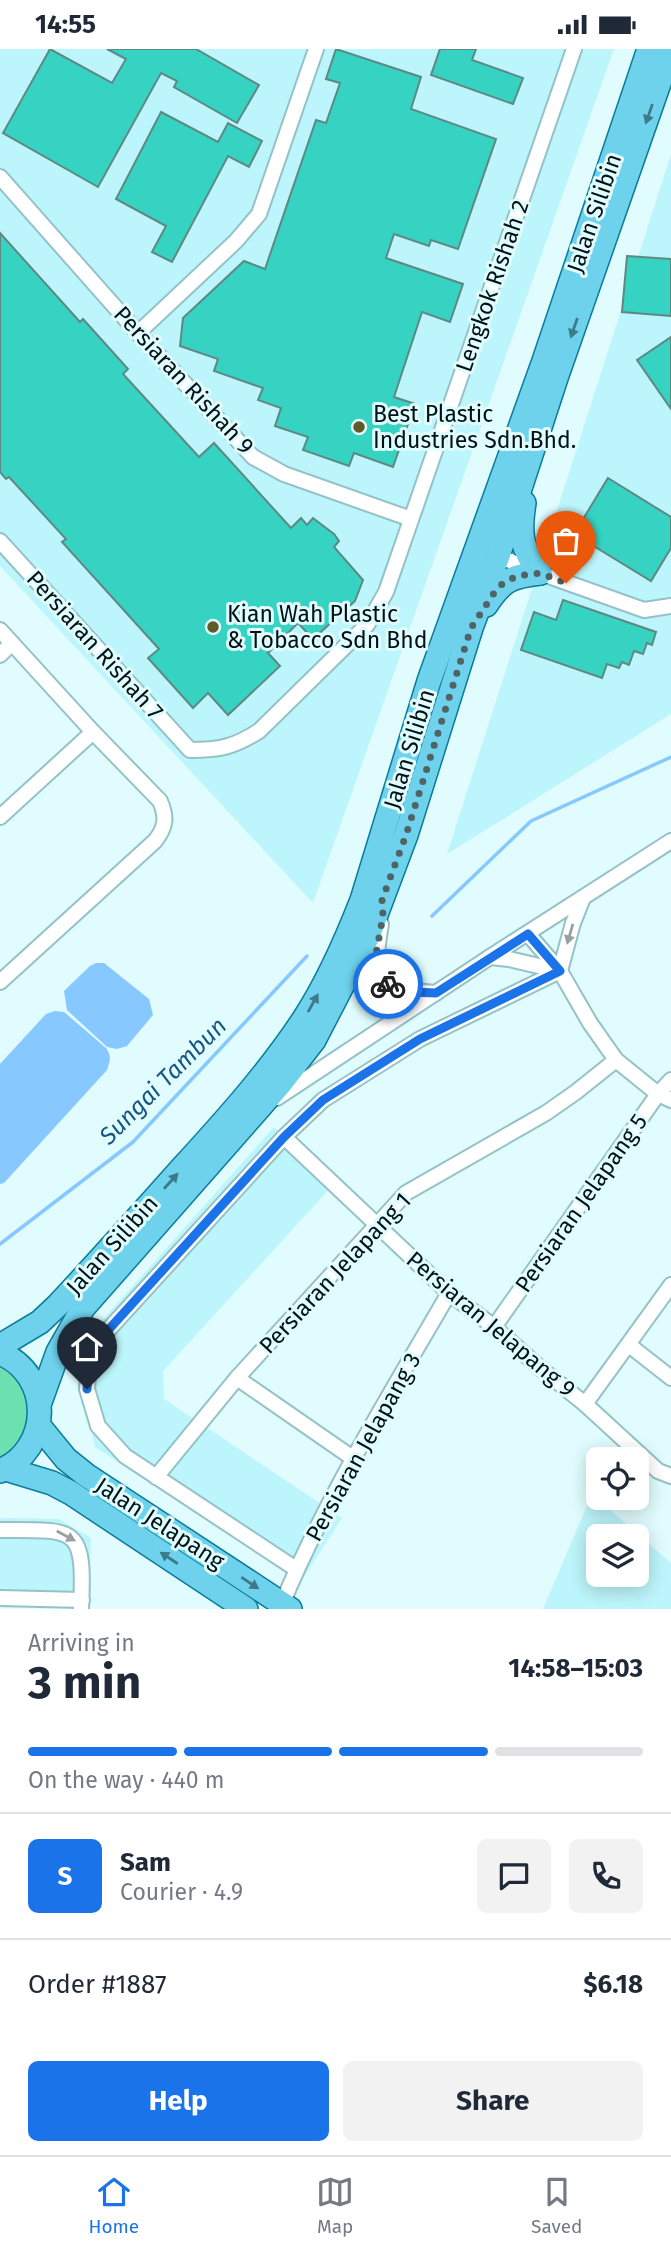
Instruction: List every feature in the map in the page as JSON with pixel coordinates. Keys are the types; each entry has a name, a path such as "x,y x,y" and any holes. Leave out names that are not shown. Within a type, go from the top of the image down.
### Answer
{"main road":[{"name":"Jalan Silibin","path":"40,1402 58,1352 83,1308 254,1116 314,1040 355,965 406,835 471,628 498,556 527,436 649,49"},
{"name":"Jalan Silibin","path":"0,1346 40,1322 216,1131 273,1063 305,1018 348,935 362,900 429,681 527,436 671,49"},
{"path":"471,628 503,583 517,576 540,573 527,556 521,528 527,436"},
{"path":"429,681 456,637 480,565 487,557 498,556"},
{"path":"0,1353 28,1374 36,1387 40,1402 39,1426 27,1451 3,1470"},
{"name":"Jalan Jelapang","path":"39,1426 66,1459 86,1475 286,1606"},
{"name":"Jalan Jelapang","path":"3,1470 52,1483 71,1493 246,1609"}],"street":[{"path":"138,333 236,241 258,214 316,49"},
{"name":"Lengkok Rishah 2","path":"190,750 215,750 238,744 259,731 367,625 386,592 574,49"},
{"name":"Persiaran Rishah 9","path":"0,177 138,333 253,457 284,474 411,519"},
{"name":"Persiaran Rishah 7","path":"0,541 190,750"},
{"path":"498,556 643,610 671,606"},
{"path":"0,630 160,801 165,812 162,832 155,842 0,982"},
{"path":"0,655 12,643"},
{"path":"0,817 93,732"},
{"name":"Jalan Silibin","path":"254,1116 307,1077 671,841"},
{"path":"296,1569 125,1456 98,1426 87,1389 90,1350 284,1137 323,1100 420,1039 560,971 583,898"},
{"path":"382,900 383,916 376,954 377,971 385,982 397,989 436,993"},
{"path":"528,934 560,971 590,1023 616,1060 664,1097"},
{"path":"490,957 560,971"},
{"name":"Persiaran Jelapang 1","path":"156,1477 237,1378 406,1193 546,1112 616,1060"},
{"name":"Persiaran Jelapang 5","path":"494,1327 664,1097 671,1080"},
{"name":"Persiaran Jelapang 9","path":"284,1137 449,1293 494,1327 540,1369 585,1404 658,1471 671,1476"},
{"path":"585,1404 671,1285"},
{"name":"Persiaran Jelapang 3","path":"286,1606 296,1569 354,1459 449,1293"},
{"path":"629,1345 671,1378"},
{"path":"237,1378 354,1459"},
{"path":"0,1530 52,1530 72,1537 77,1542 80,1553 81,1604 0,1598"}],"shaded area":[{"path":"0,49 614,49 313,903 0,566"},
{"path":"671,154 671,714 447,854"},
{"path":"274,1127 332,1186 163,1371 164,1399 342,1518 302,1580 95,1447 75,1351"},
{"path":"586,1508 610,1510 626,1524 586,1524 586,1587 649,1587 649,1544 671,1563 671,1609 543,1609"},
{"path":"0,1518 59,1519 91,1538 89,1600 0,1597"}],"green space":[{"path":"0,1358 22,1372 34,1429 0,1461"}],"water":[{"path":"96,963 104,963 149,999 153,1015 127,1046 117,1049 107,1047 67,1010 64,991"},
{"path":"64,1012 106,1048 110,1061 107,1070 4,1183 0,1184 0,1064 46,1014"}],"building":[{"path":"50,49 112,83 126,59 107,49 196,49 259,85 237,123 174,87 177,81 161,73 98,187 3,133"},
{"path":"336,49 421,77 411,109 496,139 458,249 431,240 429,246 394,234 386,258 463,284 450,322 422,312 394,397 415,404 393,467 354,453 349,466 303,450 308,437 275,426 281,408 258,400 263,388 214,371 218,359 180,346 183,318 244,261 265,269 316,120 326,123 340,83 326,79"},
{"path":"440,49 476,49 472,60 523,78 513,104 431,75"},
{"path":"161,112 218,142 228,123 262,141 249,167 228,156 172,262 152,252 166,226 116,199"},
{"path":"0,233 80,322 83,319 128,369 123,374 199,457 214,443 291,528 301,518 307,525 313,518 334,534 339,541 334,547 363,580 355,601 313,639 298,623 268,653 280,666 228,715 208,693 193,708 148,658 159,649 62,542 66,539 9,477 6,479 0,472"},
{"path":"627,256 671,259 671,316 622,312"},
{"path":"671,337 671,409 637,360"},
{"path":"608,478 671,517 671,548 651,581 574,534"},
{"path":"563,600 656,632 652,645 647,643 643,654 634,651 629,665 622,662 619,668 607,664 602,678 521,650 534,612 556,620"}],"waterway":[{"name":"Sungai Tambun","path":"432,916 531,821 671,757"},
{"name":"Sungai Tambun","path":"0,1244 133,1142 307,956"}],"way so far":[{"path":"388,984 377,971 376,954 383,916 382,900 406,835 471,628 494,593 503,583 517,576 540,573 566,583"}],"place":[{"name":"Best Plastic Industries Sdn.Bhd.","path":"359,427"},
{"name":"Kian Wah Plastic & Tobacco Sdn Bhd","path":"213,627"}],"route":[{"path":"87,1389 90,1350 284,1137 323,1100 420,1039 560,971 528,934 436,993 412,992 388,984"}]}
